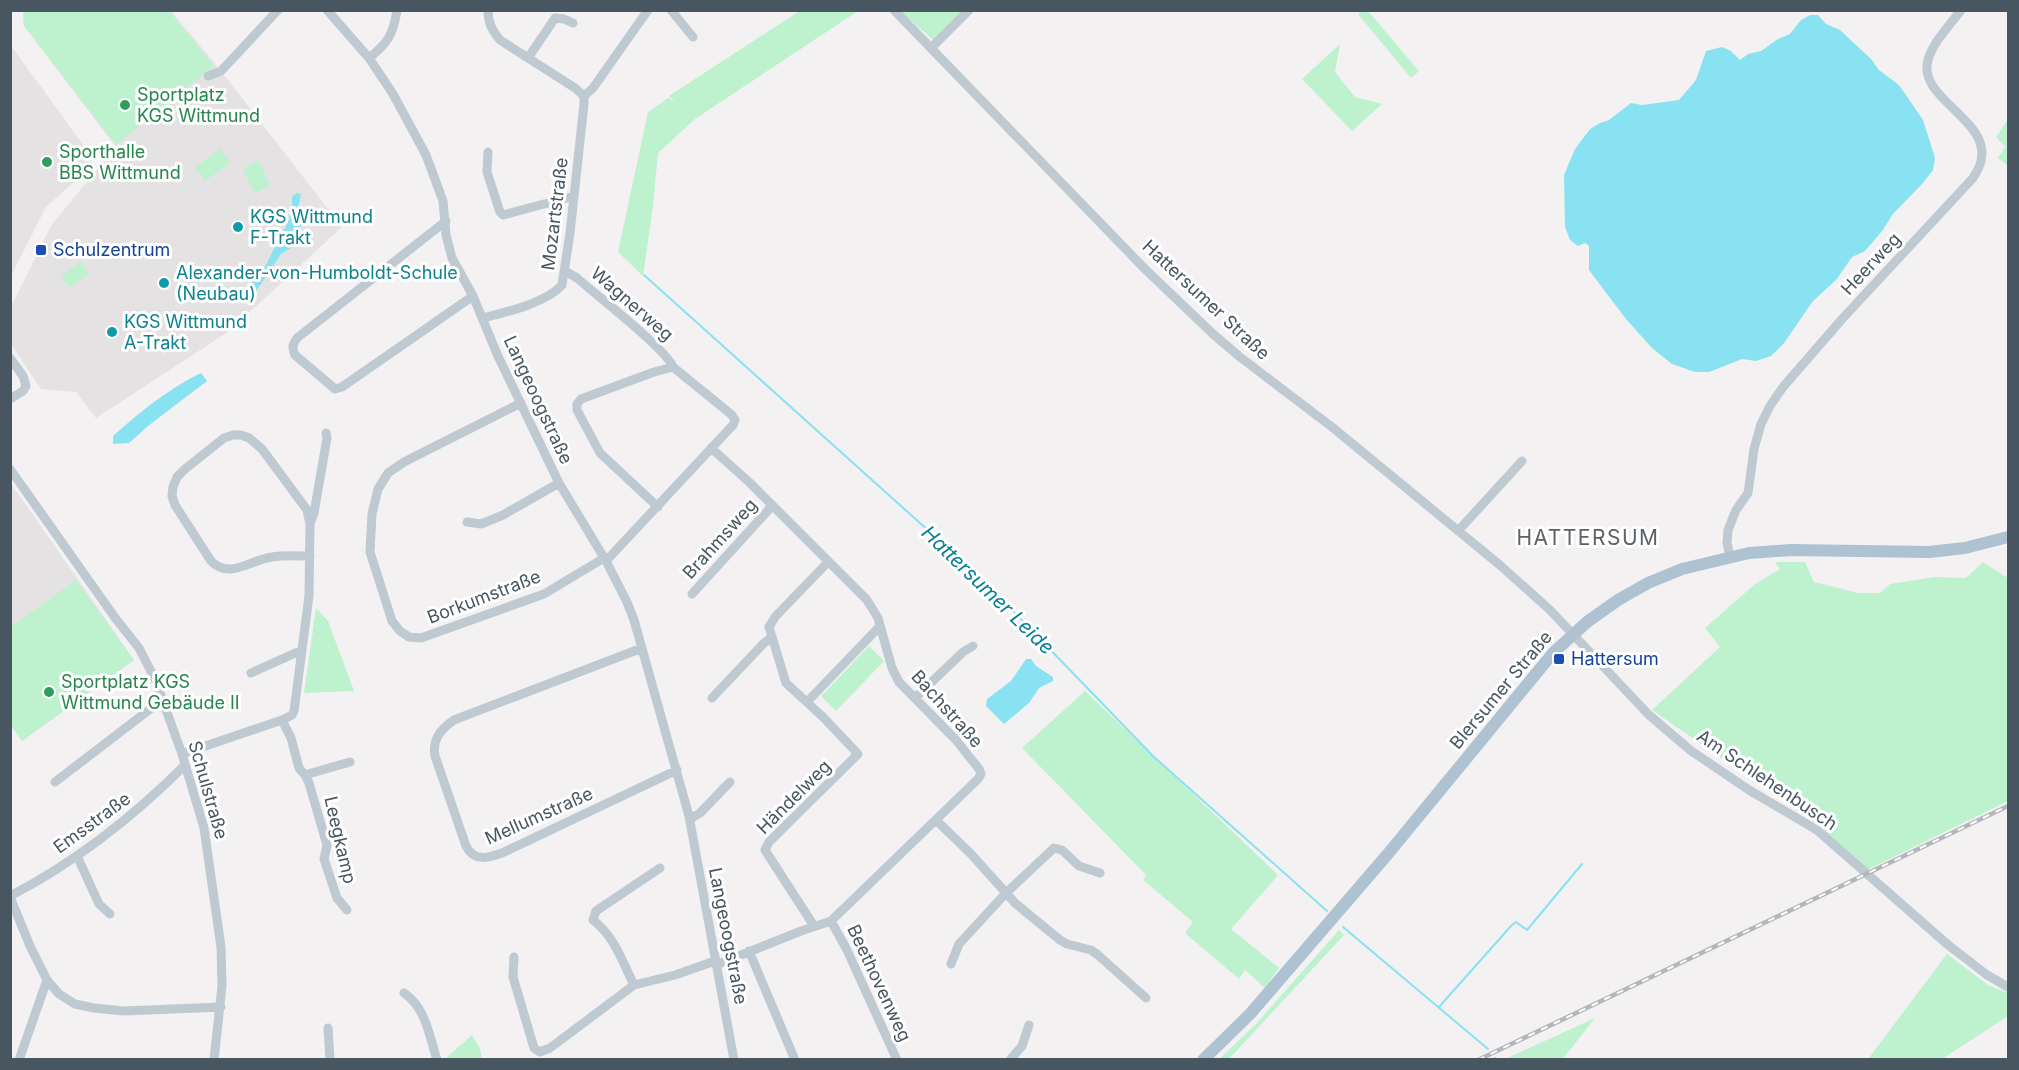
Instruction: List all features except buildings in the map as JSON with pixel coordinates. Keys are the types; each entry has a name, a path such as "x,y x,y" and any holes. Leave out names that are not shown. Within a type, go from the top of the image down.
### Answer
{"main road":[{"name":"Blersumer Straße","path":"1203,1059 1250,1014 1431,804 1542,666 1599,612 1648,583 1682,569 1730,556 1791,550 1929,552 1965,548 2008,537"}],"street":[{"path":"208,76 221,71 278,10"},
{"name":"Langeoogstraße","path":"327,10 369,58 393,94 426,155 442,201 446,235 452,258 473,296 497,354 559,483 627,602 690,819 734,1058"},
{"path":"369,58 384,46 390,37 397,10"},
{"path":"488,10 488,21 500,40 584,96 593,88 648,10"},
{"path":"671,10 693,37"},
{"name":"Hattersumer Straße","path":"894,10 1145,269 1213,334 1332,427 1501,566 1550,610 1573,635"},
{"path":"932,48 969,10"},
{"name":"Heerweg","path":"1730,556 1727,543 1728,530 1736,510 1748,493 1754,449 1761,424 1770,406 1783,387 1843,318 1973,178 1981,163 1982,151 1979,138 1970,125 1930,83 1927,72 1927,61 1933,48 1961,10"},
{"path":"528,58 555,18 573,23"},
{"name":"Mozartstraße","path":"483,318 513,310 550,295 562,285 584,96"},
{"path":"488,152 487,172 503,215 574,196"},
{"path":"446,221 297,338 292,349 306,366 335,389 342,387 473,296"},
{"name":"Wagnerweg","path":"565,271 651,342 670,359 673,367 732,415 735,420 733,425 711,448"},
{"path":"10,358 23,375 26,386 23,391 10,399"},
{"name":"Wagnerweg","path":"658,507 600,453 577,410 577,404 581,399 673,367"},
{"name":"Borkumstraße","path":"521,403 404,462 388,473 378,489 372,514 370,552 392,621 400,631 410,637 421,638 544,594 605,560"},
{"path":"310,524 314,513 326,433"},
{"path":"182,754 282,720 294,711 309,596 310,556 310,524 307,510 262,449 249,438 241,435 224,438 177,477 172,496 175,505 210,561 217,567 233,570 272,557 310,556"},
{"path":"605,560 658,507 711,448"},
{"name":"Bachstraße","path":"634,985 715,963 831,921 981,774 956,740 899,682 892,668 878,618 867,600 807,539 711,448"},
{"path":"1458,531 1522,461"},
{"name":"Schulstraße","path":"10,469 116,620 139,648 155,679 182,754 204,828 212,870 221,947 221,1007 214,1059"},
{"path":"467,522 481,524 503,515 559,483"},
{"name":"Brahmsweg","path":"692,594 772,506"},
{"path":"712,698 771,638 769,627 771,622 828,562"},
{"path":"807,702 880,626"},
{"name":"Am Schlehenbusch","path":"1573,635 1648,714 1690,750 1817,830 1947,944 1987,975 2008,987"},
{"name":"Händelweg","path":"771,638 786,683 858,754 769,842 765,850 814,926"},
{"path":"915,698 963,651 974,646"},
{"name":"Mellumstraße","path":"642,648 454,720 442,728 436,738 435,756 466,846 472,854 481,858 502,853 677,770"},
{"path":"251,673 302,650"},
{"path":"55,782 162,700"},
{"name":"Leegkamp","path":"282,720 291,738 299,768 309,783 327,845 324,859 337,898 347,910"},
{"path":"304,775 350,762"},
{"name":"Emsstraße","path":"10,896 77,856 135,813 185,765"},
{"path":"690,819 700,813 730,782"},
{"path":"936,820 1006,893 1066,944 1091,950 1146,998"},
{"path":"951,964 959,944 1006,893 1054,848 1062,850 1079,866 1100,873"},
{"path":"77,856 99,903 110,914"},
{"path":"514,957 513,977 534,1048 540,1052 550,1048 634,985 613,941 606,930 593,920 596,911 660,868"},
{"path":"10,896 30,946 47,980 59,994 75,1004 124,1011 221,1007"},
{"name":"Beethovenweg","path":"831,921 847,950 897,1059"},
{"path":"749,951 795,1059"},
{"path":"19,1059 47,980"},
{"path":"404,993 415,1000 422,1012 437,1059"},
{"path":"1010,1059 1022,1046 1029,1025"},
{"path":"328,1028 330,1059"},
{"path":"723,1059 734,1058"}],"shaded area":[{"path":"23,11 171,11 221,71 342,227 228,332 96,418 76,392 41,389 11,344 10,309 52,224 116,147 24,26"},
{"path":"11,37 12,47 92,157 92,166 46,207 11,276"},
{"name":"Sportplatz KGS Wittmund Gebäude II","path":"10,482 134,660 22,741 10,725"}],"green space":[{"path":"801,10 858,11 695,119 658,153 643,276 618,252 648,112 668,98 675,102 669,96"},
{"name":"Sportplatz KGS Wittmund","path":"23,11 169,11 214,66 116,145 24,26"},
{"path":"900,11 962,11 933,40"},
{"path":"1368,11 1419,71 1411,78 1358,14"},
{"path":"1340,44 1335,72 1355,97 1382,104 1352,131 1302,79"},
{"path":"2008,119 2006,147 2008,166 1998,158 2005,147 1996,137"},
{"path":"220,149 230,163 205,181 195,167"},
{"path":"259,161 270,186 254,193 243,168"},
{"path":"81,262 89,274 70,287 61,276"},
{"path":"1775,562 1805,562 1814,582 1858,593 1880,593 1890,584 1934,577 1966,578 1983,562 2008,578 2008,801 1867,870 1821,827 1652,710 1720,647 1705,628 1755,584 1780,569"},
{"name":"Sportplatz KGS Wittmund Gebäude II","path":"76,580 134,660 22,741 11,725 11,627"},
{"path":"316,608 328,621 354,691 304,693"},
{"path":"869,646 884,661 836,711 821,696"},
{"path":"1085,691 1278,875 1231,929 1279,968 1265,988 1245,970 1239,979 1185,933 1193,922 1143,880 1146,875 1022,748"},
{"path":"1339,930 1344,935 1229,1059 1219,1059 1255,1025"},
{"path":"1947,954 1988,985 2008,993 2008,1016 1942,1059 1868,1059"},
{"path":"1595,1018 1563,1059 1505,1059"},
{"path":"472,1035 480,1049 482,1059 445,1059"}],"water":[{"path":"1810,15 1818,15 1826,24 1840,30 1871,59 1879,70 1899,85 1923,120 1935,158 1933,170 1892,215 1883,230 1865,251 1852,257 1836,280 1813,301 1784,343 1771,356 1756,361 1742,359 1709,372 1695,372 1672,364 1652,348 1626,319 1589,270 1589,246 1585,243 1578,246 1570,240 1565,227 1564,175 1575,149 1590,129 1609,120 1631,103 1642,105 1679,100 1696,80 1706,51 1722,47 1731,51 1740,60 1790,34 1801,20"},
{"path":"297,193 301,194 298,210 302,220 300,233 292,247 281,254 257,290 255,299 249,295 250,286 265,267 282,234 290,216 292,197"},
{"path":"201,373 207,381 129,443 113,444 113,436 144,410 177,386"},
{"path":"1026,659 1031,659 1036,666 1053,677 1053,681 1039,688 1029,703 1004,724 986,706 987,699 1011,681"}],"waterway":[{"name":"Hattersumer Leide","path":"644,275 980,577 1154,757 1327,911"},
{"path":"1439,1007 1511,926 1516,922 1527,930 1582,864"},
{"name":"Hattersumer Leide","path":"1343,927 1488,1049"}],"railway":[{"path":"1478,1060 2008,806"}],"place":[{"name":"Sportplatz KGS Wittmund","path":"125,105"},
{"name":"Sporthalle BBS Wittmund","path":"47,162"},
{"name":"KGS Wittmund F-Trakt","path":"238,227"},
{"name":"Schulzentrum","path":"41,250"},
{"name":"Alexander-von-Humboldt-Schule (Neubau)","path":"164,283"},
{"name":"KGS Wittmund A-Trakt","path":"112,332"},
{"name":"Hattersum","path":"1559,659"},
{"name":"Sportplatz KGS Wittmund Gebäude II","path":"49,692"}],"district":[{"name":"HATTERSUM","path":"1588,538"}]}
